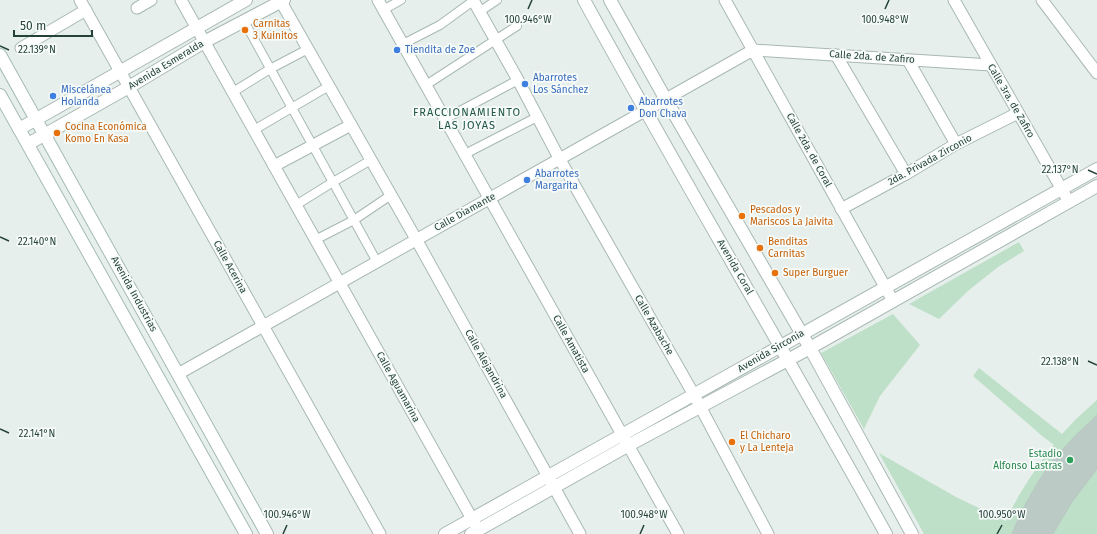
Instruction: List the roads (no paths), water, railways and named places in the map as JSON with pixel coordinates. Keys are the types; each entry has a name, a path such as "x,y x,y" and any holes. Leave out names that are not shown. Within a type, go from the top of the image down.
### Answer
{"street":[{"name":"Calle Acerina","path":"80,0 380,534"},
{"path":"137,8 151,0"},
{"name":"Calle Aguamarina","path":"181,0 472,519 476,533"},
{"name":"Avenida Esmeralda","path":"19,129 196,27 246,0"},
{"name":"Avenida Esmeralda","path":"28,144 129,87 204,42 282,0"},
{"name":"Calle Alejandrina","path":"282,0 580,534"},
{"name":"Calle Amatista","path":"401,0 381,5 678,534"},
{"path":"479,12 497,0"},
{"name":"Avenida Coral","path":"584,0 644,111 781,346 886,534"},
{"path":"610,0 810,348 912,534"},
{"name":"Calle 2da. de Coral","path":"725,0 892,301"},
{"name":"Calle 3ra. de Zafiro","path":"954,0 1069,202"},
{"path":"1042,0 1097,73"},
{"name":"Calle Azabache","path":"403,44 440,25 473,1 518,80 559,158 694,395 768,534"},
{"path":"21,48 86,10"},
{"path":"244,21 377,262"},
{"path":"426,85 517,26"},
{"path":"232,92 270,69 308,49"},
{"name":"Calle Diamante","path":"178,374 665,98 753,50"},
{"name":"Calle 2da. de Zafiro","path":"753,50 991,65"},
{"name":"Avenida Industrias","path":"0,55 267,534"},
{"path":"836,55 906,174"},
{"path":"908,60 956,144"},
{"path":"445,119 518,80"},
{"path":"254,130 329,86"},
{"name":"Avenida Industrias","path":"0,95 246,534"},
{"name":"2da. Privada Zirconio","path":"841,209 906,174 956,144 1018,113"},
{"path":"465,154 537,117"},
{"path":"274,166 351,125"},
{"path":"296,205 371,160"},
{"name":"Avenida Sirconia","path":"476,533 554,488 694,395 1097,169"},
{"name":"Avenida Sirconia","path":"445,534 548,476 700,407 810,348 1097,186"},
{"path":"315,240 354,220 391,195"}],"place":[{"name":"Carnitas 3 Kuinitos","path":"245,30"},
{"name":"Tiendita de Zoe","path":"397,50"},
{"name":"Abarrotes Los Sánchez","path":"525,84"},
{"name":"Miscelánea Holanda","path":"53,96"},
{"name":"Abarrotes Don Chava","path":"631,108"},
{"name":"Cocina Económica Komo En Kasa","path":"57,133"},
{"name":"Abarrotes Margarita","path":"527,180"},
{"name":"Pescados y Mariscos La Jaivita","path":"742,216"},
{"name":"Benditas Carnitas","path":"760,248"},
{"name":"Super Burguer","path":"775,273"},
{"name":"El Chicharo y La Lenteja","path":"732,442"},
{"name":"Estadio Alfonso Lastras","path":"1070,460"}],"district":[{"name":"FRACCIONAMIENTO LAS JOYAS","path":"467,118"}]}
